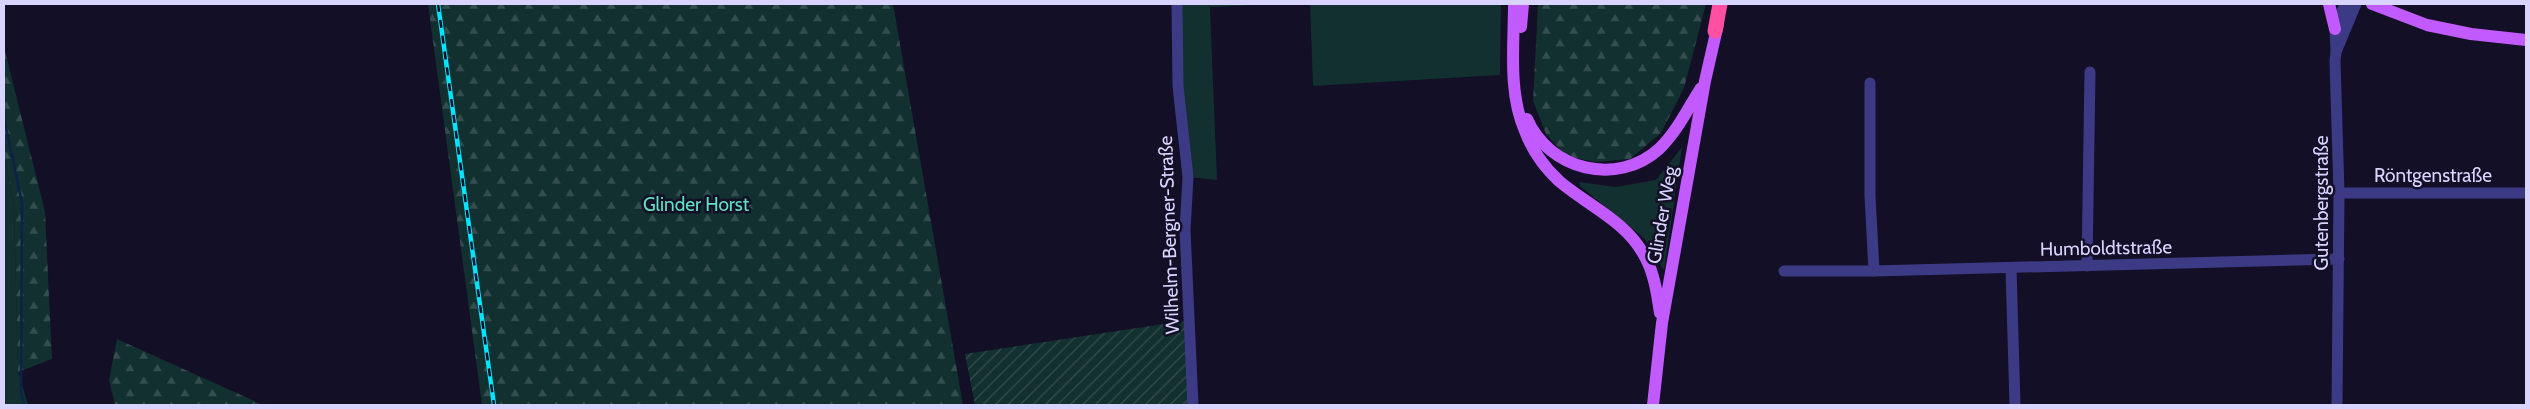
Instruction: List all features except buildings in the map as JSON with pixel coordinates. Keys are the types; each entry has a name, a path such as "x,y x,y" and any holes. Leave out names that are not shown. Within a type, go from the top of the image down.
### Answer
{"highway":[{"path":"1714,32 1720,4"}],"main road":[{"path":"1514,4 1514,84 1524,131 1538,157 1558,180 1614,221 1637,244 1649,264 1653,276 1662,323"},
{"path":"1523,4 1520,76 1522,102 1531,126 1538,136 1546,146 1565,161 1587,169 1600,170 1628,167 1641,162 1670,138 1704,81"},
{"name":"Glinder Weg","path":"1653,405 1662,323 1704,81 1714,32 1727,4"},
{"path":"2329,4 2335,29"},
{"path":"2372,4 2408,18 2471,34 2526,40"},
{"path":"2396,4 2408,18"}],"street":[{"name":"Wilhelm-Bergner-Straße","path":"1177,4 1178,86 1188,177 1186,230 1193,405"},
{"path":"2336,52 2334,43 2335,29 2345,4"},
{"name":"Gutenbergstraße","path":"2338,405 2339,193 2336,52 2356,4"},
{"path":"2087,266 2090,72"},
{"path":"1870,83 1870,196 1874,271"},
{"name":"Röntgenstraße","path":"2339,193 2526,193"},
{"name":"Humboldtstraße","path":"1784,271 1874,271 2339,259"},
{"path":"2011,268 2015,405"}],"green space":[{"name":"Glinder Horst","path":"428,4 893,4 963,405 482,405"},
{"path":"1178,4 1278,4 1210,7 1217,180 1188,177"},
{"path":"1310,4 1501,4 1500,75 1313,86"},
{"path":"1538,4 1706,4 1684,88 1661,133 1630,159 1596,162 1566,156 1546,134 1533,101"},
{"path":"4,47 45,212 52,359 18,372 14,207 4,155"},
{"path":"1682,147 1664,270 1644,238 1580,186 1579,182 1615,187 1656,180"},
{"path":"4,155 14,207 18,371 28,405 4,405"},
{"path":"1190,320 1193,405 975,405 965,354"},
{"path":"117,339 263,405 115,405 109,380"}],"waterway":[{"path":"4,118 22,203 21,393 24,405"}],"railway":[{"path":"438,4 494,405"}]}
